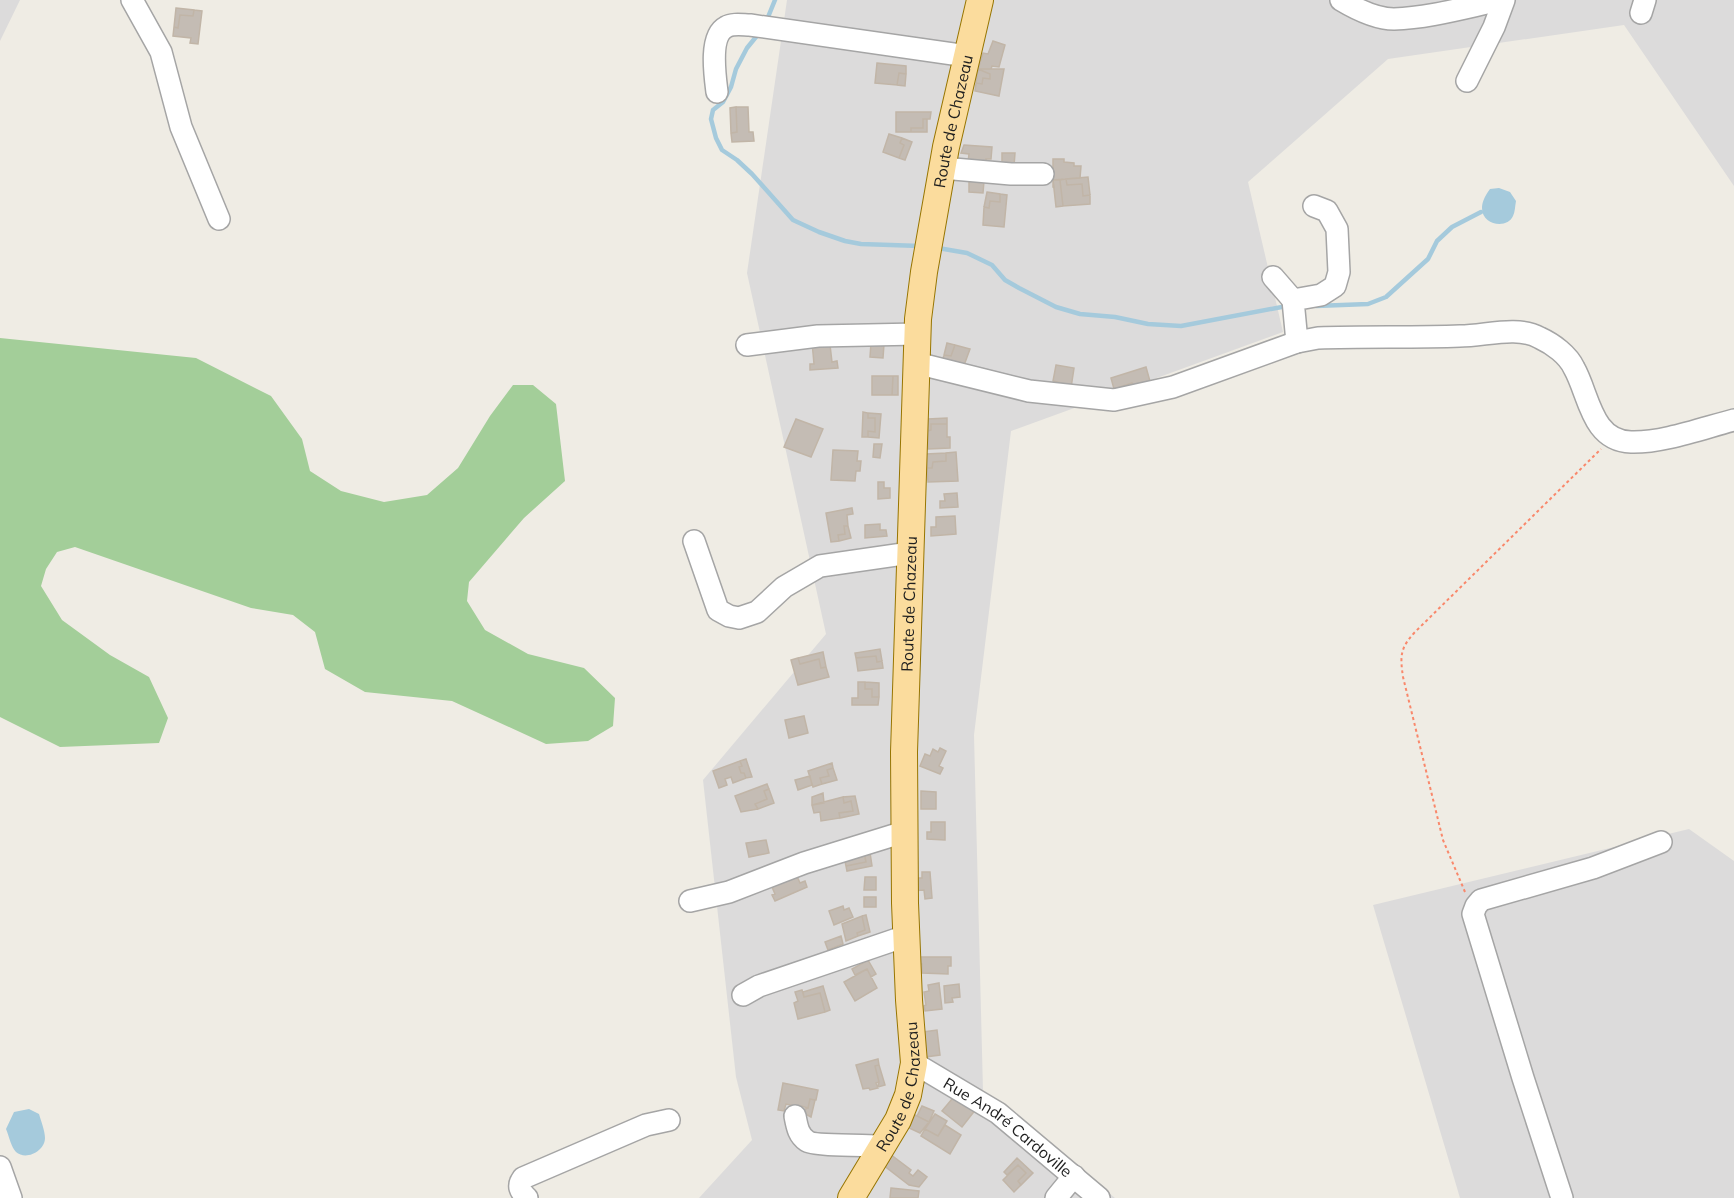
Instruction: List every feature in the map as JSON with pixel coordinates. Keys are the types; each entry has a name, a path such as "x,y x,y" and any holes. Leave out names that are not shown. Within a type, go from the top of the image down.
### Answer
{"main road":[{"name":"Route de Chazeau","path":"850,1197 898,1120 908,1095 914,1063 906,936 904,752 916,363 924,272 942,168 980,0"}],"street":[{"path":"132,0 160,52 181,127 219,219"},
{"path":"1341,0 1370,14 1392,19 1503,0 1494,27 1467,81"},
{"path":"717,92 714,64 716,46 719,34 725,27 733,25 750,25 967,56"},
{"path":"942,168 1011,174 1042,174"},
{"path":"1293,300 1321,295 1335,286 1339,273 1337,229 1327,211 1314,206"},
{"path":"1273,277 1293,300 1298,342"},
{"path":"916,363 1029,391 1114,400 1173,387 1298,342 1318,338 1462,336 1521,331 1540,338 1559,349 1574,366 1593,415 1603,430 1613,437 1630,442 1661,439 1734,420"},
{"path":"747,345 818,336 918,334"},
{"path":"694,541 717,610 739,618 757,612 784,587 820,566 910,553"},
{"path":"690,901 729,892 804,863 904,832"},
{"path":"1562,1198 1522,1078 1473,914 1481,900 1593,868 1661,842"},
{"path":"743,995 759,986 906,936"},
{"name":"Rue André Cardoville","path":"914,1063 998,1113 1099,1198"},
{"path":"795,1116 798,1131 809,1143 881,1146"},
{"path":"526,1198 519,1187 524,1178 646,1125 669,1120"},
{"path":"0,1167 11,1198"},
{"path":"1056,1198 1074,1176"}],"path":[{"path":"1476,906 1463,887 1443,840 1402,677 1400,659 1406,641 1613,437"}],"shaded area":[{"path":"0,0 20,0 0,41"},
{"path":"787,0 1734,0 1734,186 1624,25 1388,59 1248,182 1283,332 1011,431 974,735 983,1091 1115,1198 699,1198 752,1140 736,1077 703,780 826,634 747,273"},
{"path":"1689,829 1734,861 1734,1198 1460,1198 1373,905"}],"green space":[{"path":"0,338 196,358 271,396 302,439 310,471 341,491 384,502 427,495 458,468 490,416 513,385 533,385 556,404 565,481 524,518 469,582 467,601 485,630 528,654 584,668 615,698 613,726 588,741 546,744 452,701 365,692 325,669 315,632 293,615 251,608 75,547 57,552 46,569 41,586 62,620 110,655 149,677 168,718 159,743 60,747 0,717"}],"water":[{"path":"1499,188 1510,192 1516,201 1513,216 1503,224 1489,221 1484,217 1482,210 1490,189"},
{"path":"29,1109 39,1114 45,1138 38,1151 30,1155 20,1155 14,1150 6,1129 14,1112"}],"building":[{"path":"176,8 194,10 193,16 180,15 178,28 174,27"},
{"path":"194,10 202,11 198,44 190,43 191,38 173,36 174,27 178,28 180,15 193,16"},
{"path":"993,41 1005,45 999,67 978,69 983,53 988,54"},
{"path":"877,63 906,66 906,74 899,73 897,85 875,83"},
{"path":"978,69 1004,69 999,96 975,91 976,83 982,84 983,78 990,79 990,74"},
{"path":"978,69 990,74 990,79 983,78 982,84 976,83"},
{"path":"899,73 906,74 905,86 897,85"},
{"path":"736,107 748,107 749,132 753,132 754,141 732,142 731,133 737,132"},
{"path":"736,107 737,132 731,133 730,108"},
{"path":"896,112 931,112 930,119 923,119 923,128 911,128 911,132 896,132"},
{"path":"923,119 927,119 927,132 911,132 911,128 923,128"},
{"path":"889,134 902,138 900,143 904,145 899,158 883,152"},
{"path":"902,138 912,142 905,160 899,158 904,145 900,143"},
{"path":"964,145 992,147 991,159 986,159 986,164 968,162 969,154 961,153"},
{"path":"1002,153 1015,153 1014,166 1002,165"},
{"path":"1053,159 1064,159 1064,162 1081,166 1080,178 1053,180"},
{"path":"1088,177 1090,195 1083,196 1082,184 1067,185 1066,179"},
{"path":"969,179 984,181 983,193 969,192"},
{"path":"1066,179 1067,185 1082,184 1083,196 1090,195 1090,204 1063,206 1060,180"},
{"path":"1053,180 1060,180 1063,206 1056,207"},
{"path":"987,192 1000,194 1000,202 990,201 989,208 984,207"},
{"path":"1000,194 1007,195 1004,227 983,225 984,207 989,208 990,201 1000,202"},
{"path":"812,342 830,345 832,362 837,361 838,368 810,370 810,364 814,364"},
{"path":"871,343 884,344 883,358 870,357"},
{"path":"947,343 955,345 951,356 944,355"},
{"path":"955,345 970,349 963,368 942,362 944,355 951,356"},
{"path":"1056,365 1074,368 1071,388 1061,387 1062,383 1053,381"},
{"path":"1146,367 1151,385 1135,390 1132,383 1114,389 1111,378"},
{"path":"872,376 893,376 892,395 872,395"},
{"path":"893,376 898,376 898,395 892,395"},
{"path":"863,412 868,413 868,418 875,418 875,432 868,431 868,437 862,437"},
{"path":"868,413 881,414 879,438 868,437 868,431 875,432 875,418 868,418"},
{"path":"947,418 947,424 931,424 931,430 928,431 928,419"},
{"path":"796,419 823,429 811,457 784,447"},
{"path":"931,424 947,424 950,448 928,449 928,431 931,430"},
{"path":"874,444 882,444 880,458 873,457"},
{"path":"833,450 858,451 857,461 861,461 860,471 856,471 855,481 831,480"},
{"path":"956,452 958,481 928,482 927,468 932,468 933,462 946,461 946,453"},
{"path":"946,453 946,461 933,462 932,468 927,468 926,454"},
{"path":"878,482 884,482 884,488 890,488 890,498 878,499"},
{"path":"957,493 958,507 940,508 940,501 945,501 944,494"},
{"path":"852,508 853,514 847,515 848,526 844,526 845,534 838,535 839,541 831,542 826,513"},
{"path":"955,516 956,534 931,536 931,527 936,527 936,517"},
{"path":"880,524 880,530 886,530 887,536 865,538 865,525"},
{"path":"844,526 848,526 851,538 839,541 838,535 845,534"},
{"path":"880,649 882,661 877,662 876,656 856,658 855,653"},
{"path":"823,652 826,667 821,668 819,659 800,664 798,658"},
{"path":"876,656 877,662 882,661 883,668 858,671 856,658"},
{"path":"798,658 800,664 819,659 821,668 826,667 829,677 798,685 791,660"},
{"path":"858,682 865,682 865,689 872,689 872,697 879,697 878,705 852,705 852,698 858,698"},
{"path":"865,682 879,683 879,697 872,697 872,689 865,689"},
{"path":"804,716 808,733 789,738 785,720"},
{"path":"940,748 946,751 939,766 943,768 940,774 920,766 925,754 930,756 933,749 938,752"},
{"path":"746,759 752,777 746,778 739,767 742,766 740,761"},
{"path":"740,761 741,773 744,773 746,778 733,783 731,777 725,779 727,785 719,788 713,771"},
{"path":"832,763 833,768 827,770 829,776 820,778 822,784 813,787 808,771"},
{"path":"833,768 837,780 822,784 820,778 829,776 827,770"},
{"path":"810,776 812,785 798,790 795,780"},
{"path":"767,784 769,789 764,791 767,799 755,804 758,809 741,812 735,796"},
{"path":"769,789 774,803 758,809 755,804 767,799 764,791"},
{"path":"921,791 936,792 936,809 921,809"},
{"path":"823,793 824,803 812,805 812,797"},
{"path":"855,796 859,814 840,818 839,813 853,811 851,801 844,803 843,797"},
{"path":"843,797 844,803 851,801 853,811 839,813 840,818 821,821 820,812 814,813 812,805"},
{"path":"931,822 945,822 945,840 927,839 927,832 931,832"},
{"path":"766,840 769,853 749,857 746,843"},
{"path":"869,846 872,866 847,871 846,866 866,862 863,848"},
{"path":"863,847 866,862 846,866 844,857"},
{"path":"922,872 930,872 932,898 925,899 924,890 911,891 917,878 922,878"},
{"path":"797,876 800,883 805,881 807,887 775,901 772,895 775,894 769,880"},
{"path":"865,877 876,877 876,890 864,890"},
{"path":"864,897 876,897 876,907 864,907"},
{"path":"843,906 844,910 849,908 853,917 834,925 829,911"},
{"path":"866,915 870,932 858,936 857,933 865,930 862,916"},
{"path":"862,916 865,930 846,941 842,924"},
{"path":"841,936 843,944 828,950 825,942"},
{"path":"919,957 951,957 948,974 922,973"},
{"path":"868,960 876,974 871,977 867,969 855,975 852,969"},
{"path":"867,969 877,988 855,1001 844,982"},
{"path":"939,983 942,1009 925,1011 924,992 929,991 928,985"},
{"path":"959,984 960,997 952,998 953,1002 945,1003 944,986"},
{"path":"823,986 830,1010 825,1012 820,993 804,997 803,992"},
{"path":"802,990 804,997 820,993 825,1012 798,1019 794,1003 798,1001 795,992"},
{"path":"937,1030 940,1055 917,1058 923,1032"},
{"path":"878,1059 879,1065 875,1066 879,1082 876,1083 878,1088 863,1089 856,1065"},
{"path":"879,1065 885,1085 878,1087 875,1066"},
{"path":"783,1083 818,1090 816,1100 810,1099 808,1108 801,1106 800,1111 790,1109 791,1105 786,1104 784,1111 778,1110"},
{"path":"957,1093 976,1109 962,1127 942,1111"},
{"path":"810,1099 815,1100 811,1117 800,1111 808,1108"},
{"path":"922,1106 934,1111 929,1122 917,1116"},
{"path":"935,1114 947,1121 938,1136 925,1129"},
{"path":"915,1115 929,1122 920,1133 909,1128"},
{"path":"945,1125 961,1135 950,1154 921,1136 925,1129 938,1136"},
{"path":"886,1151 911,1170 909,1173 913,1176 918,1170 927,1177 919,1187 909,1185 878,1161"},
{"path":"1017,1158 1033,1173 1021,1185 1018,1181 1026,1173 1018,1165 1007,1175 1004,1172"},
{"path":"1018,1165 1026,1173 1018,1181 1021,1185 1014,1192 1003,1180"},
{"path":"891,1188 919,1191 918,1198 890,1198"}],"waterway":[{"path":"766,22 775,0"},
{"path":"760,32 747,48 723,102 713,110 711,119 722,150 752,174 793,220 845,241 861,244 920,246"},
{"path":"1316,306 1368,304 1386,297 1428,259 1437,241 1452,227 1481,212"},
{"path":"938,248 967,253 992,265 1005,280 1019,288 1056,307 1080,314 1115,317 1148,324 1181,326 1287,306"}]}
